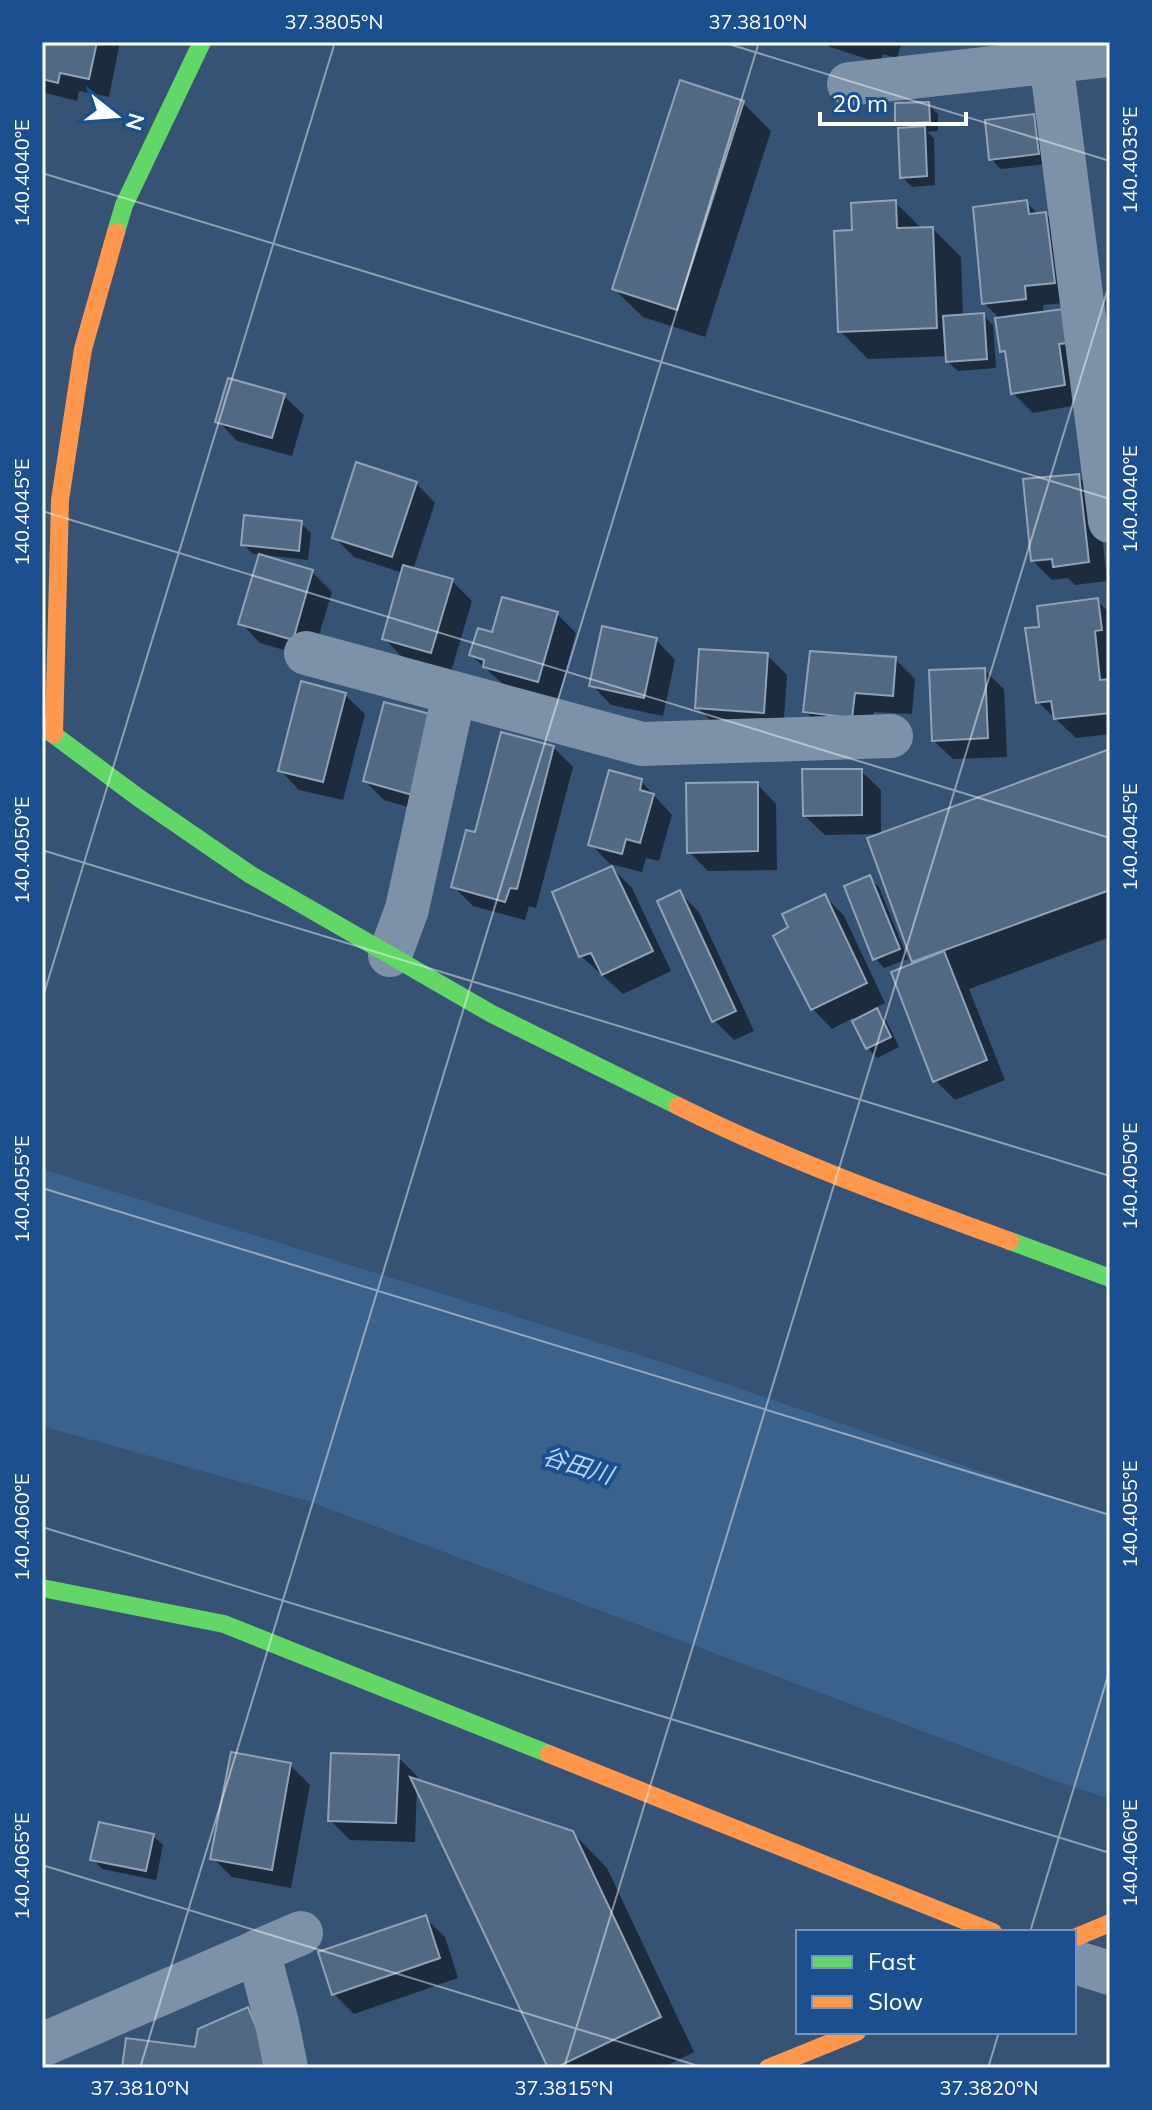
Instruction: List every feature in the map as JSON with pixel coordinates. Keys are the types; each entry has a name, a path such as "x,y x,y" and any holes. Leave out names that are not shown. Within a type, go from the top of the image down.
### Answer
{"street":[{"path":"202,42 124,205 83,349 60,500 48,730 139,798 251,875 492,1014 726,1130 867,1189 1110,1278"},
{"path":"849,84 914,60 1051,61 1110,55"},
{"path":"1051,61 1110,521"},
{"path":"306,653 642,744 891,736"},
{"path":"390,955 407,909 454,694"},
{"path":"42,1588 224,1624 988,1930"},
{"path":"1076,1937 1110,1923"},
{"path":"42,2045 301,1933"},
{"path":"258,1951 286,2068"},
{"path":"1076,1963 1110,1973"},
{"path":"768,2068 852,2034"}],"water":[{"name":"谷田川","path":"42,1169 671,1365 1110,1516 1110,1799 308,1501 42,1426"}],"building":[{"path":"42,42 97,42 89,79 60,73 58,83 42,79"},
{"path":"680,80 744,101 677,310 612,289"},
{"path":"929,102 930,122 895,124 895,103"},
{"path":"1034,114 1039,154 989,160 985,120"},
{"path":"925,126 927,176 900,178 898,128"},
{"path":"896,200 897,228 933,227 937,328 838,332 834,231 852,230 851,203"},
{"path":"1027,200 1029,214 1046,212 1055,283 1025,286 1026,299 982,304 973,207"},
{"path":"1063,309 1068,343 1059,344 1065,385 1011,394 1005,351 1000,352 995,318"},
{"path":"984,313 987,359 946,362 943,316"},
{"path":"228,378 285,394 272,438 215,422"},
{"path":"356,462 417,482 392,557 332,538"},
{"path":"1079,474 1089,562 1053,567 1052,559 1031,561 1023,479"},
{"path":"244,515 302,521 299,551 241,545"},
{"path":"259,554 313,570 293,640 238,624"},
{"path":"403,565 453,579 431,653 382,639"},
{"path":"502,597 558,612 538,682 483,667 484,660 469,655 478,628 492,632"},
{"path":"1098,598 1102,630 1095,631 1100,680 1110,679 1110,713 1054,719 1051,701 1036,703 1025,628 1039,627 1037,606"},
{"path":"602,626 657,638 644,698 589,686"},
{"path":"699,649 768,653 764,713 695,708"},
{"path":"810,651 896,657 893,696 855,693 852,718 803,712"},
{"path":"985,668 988,738 932,741 929,670"},
{"path":"301,681 346,693 323,782 278,771"},
{"path":"384,702 438,716 416,796 363,781"},
{"path":"501,732 554,746 517,889 510,888 505,902 451,887 466,830 475,832"},
{"path":"1110,749 1110,890 912,962 867,838"},
{"path":"802,769 862,769 862,815 803,816"},
{"path":"609,770 642,779 640,790 654,794 640,843 626,839 622,854 588,845"},
{"path":"758,782 758,851 687,853 686,783"},
{"path":"612,866 653,951 602,975 591,953 579,957 552,892"},
{"path":"870,875 900,949 873,960 844,886"},
{"path":"680,890 736,1011 712,1022 657,901"},
{"path":"825,894 867,983 811,1010 773,936 788,927 782,914"},
{"path":"944,951 987,1060 933,1082 891,972"},
{"path":"877,1008 891,1037 866,1049 852,1021"},
{"path":"231,1752 291,1763 272,1870 210,1859"},
{"path":"331,1753 399,1755 396,1823 328,1821"},
{"path":"410,1777 573,1831 661,2017 555,2068 548,2068"},
{"path":"99,1822 154,1834 146,1871 90,1860"},
{"path":"426,1915 440,1958 332,1995 318,1952"},
{"path":"248,2007 270,2061 269,2068 122,2068 126,2038 195,2047 198,2029"}],"traffic: fast":[{"path":"116,232 124,205 202,42"},
{"path":"42,726 251,875 492,1014 678,1106"},
{"path":"1010,1241 1110,1278"},
{"path":"42,1588 224,1624 549,1754"}],"traffic: slow":[{"path":"54,734 60,500 83,349 116,232"},
{"path":"678,1106 801,1161 1010,1241"},
{"path":"549,1754 988,1930"},
{"path":"1076,1937 1110,1923"},
{"path":"768,2068 852,2034"}]}
